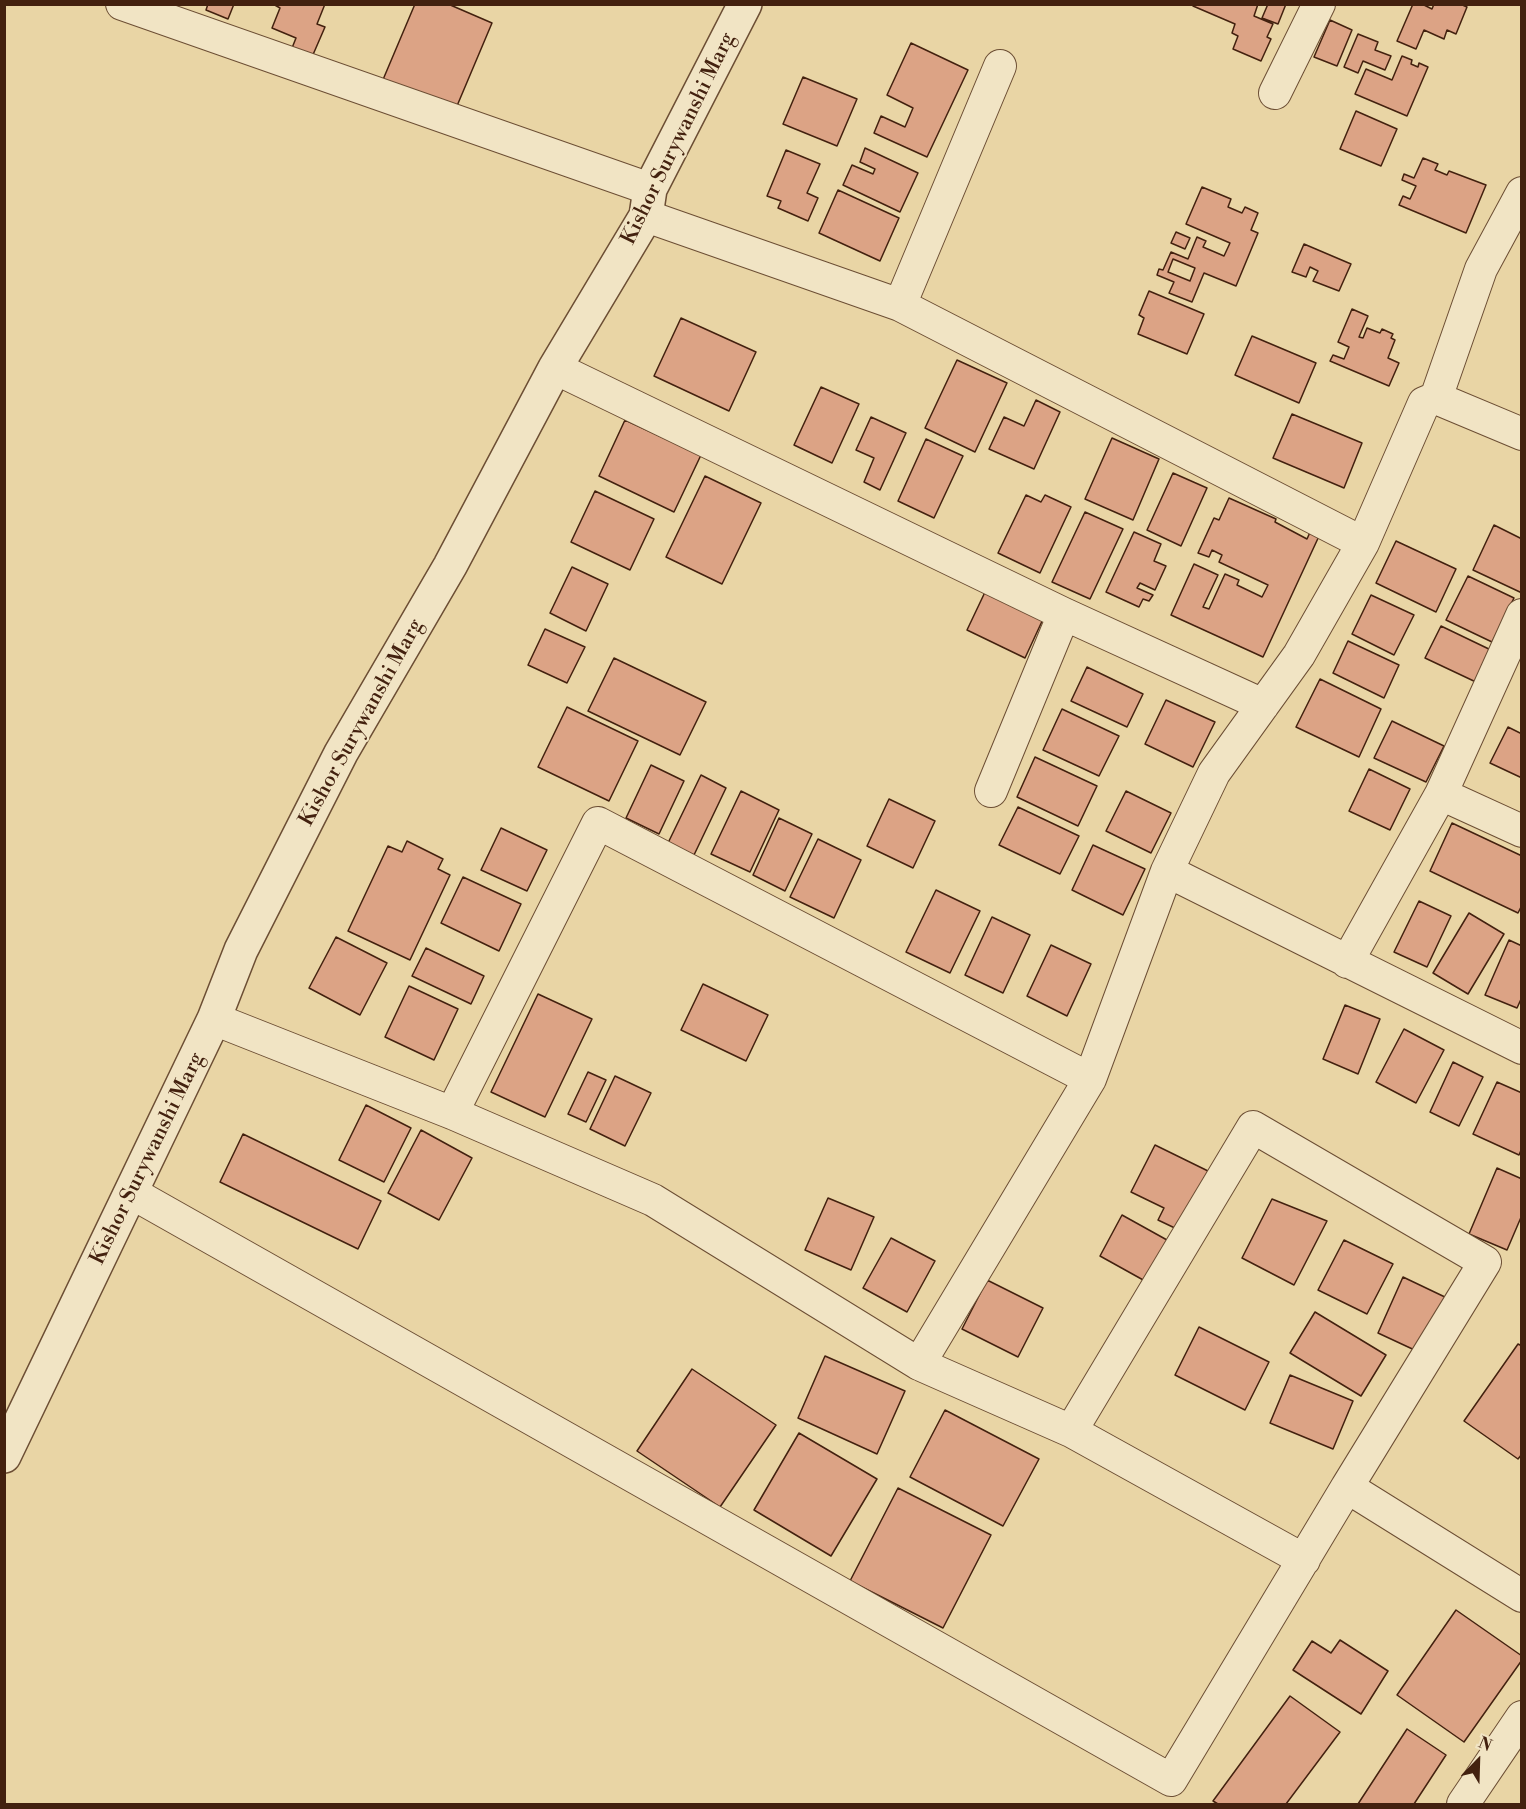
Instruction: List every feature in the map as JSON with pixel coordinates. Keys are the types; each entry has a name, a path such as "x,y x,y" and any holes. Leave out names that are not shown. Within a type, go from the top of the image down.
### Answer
{"street":[{"path":"122,4 182,14 900,305 1363,543"},
{"name":"Kishor Surywanshi Marg","path":"4,1456 214,1019 242,950 341,753 450,566 555,368 648,202 745,4"},
{"path":"1275,93 1319,4"},
{"path":"900,305 1000,66"},
{"path":"1436,398 1481,268 1521,193"},
{"path":"555,368 1064,614 1263,705"},
{"path":"920,1364 1090,1079 1167,871 1214,773 1299,655 1363,543 1424,403 1436,398 1521,434"},
{"path":"991,791 1064,614"},
{"path":"1347,962 1441,794 1521,615"},
{"path":"1441,794 1521,831"},
{"path":"452,1113 598,823 1090,1079"},
{"path":"1167,871 1521,1048"},
{"path":"214,1019 452,1113 653,1200 920,1364 1071,1431 1304,1560"},
{"path":"132,1193 1172,1780 1485,1262 1253,1127 1071,1431"},
{"path":"1347,1487 1521,1596"},
{"path":"1462,1804 1521,1717"}],"building":[{"path":"208,4 234,4 228,19 206,10"},
{"path":"273,4 325,4 317,24 325,27 312,57 292,48 296,38 272,28 280,8"},
{"path":"415,4 448,4 492,23 454,113 382,82"},
{"path":"1194,4 1258,4 1254,16 1273,24 1267,37 1271,39 1261,61 1233,49 1238,36 1232,33 1235,24 1193,6"},
{"path":"1268,4 1286,4 1278,24 1262,18"},
{"path":"1413,4 1422,4 1432,9 1434,4 1460,4 1467,7 1456,34 1447,30 1444,39 1424,30 1416,49 1397,41"},
{"path":"1330,20 1352,30 1337,66 1314,57"},
{"path":"1358,34 1378,42 1375,50 1391,56 1385,70 1363,61 1358,73 1344,67"},
{"path":"911,43 968,70 927,157 874,133 881,116 905,127 913,108 887,95"},
{"path":"1402,56 1412,60 1411,64 1418,67 1419,63 1428,67 1407,116 1355,94 1366,69 1392,80"},
{"path":"803,77 857,99 837,146 783,124"},
{"path":"1356,111 1397,129 1381,166 1340,149"},
{"path":"865,148 918,173 900,212 843,185 852,165 873,174 875,169 860,162"},
{"path":"786,150 820,164 807,193 818,198 808,221 778,208 781,201 767,196"},
{"path":"1423,158 1438,164 1435,170 1447,175 1449,171 1486,185 1466,233 1399,205 1403,196 1410,199 1416,186 1402,180 1404,174 1414,178"},
{"path":"1202,187 1231,199 1228,207 1242,213 1245,207 1258,213 1251,230 1258,233 1236,286 1204,273 1192,302 1169,293 1174,282 1157,275 1159,269 1163,270 1171,252 1188,259 1197,237 1206,241 1203,247 1224,256 1230,243 1186,224","holes":["1173,259 1195,268 1190,281 1168,272"]},
{"path":"838,190 899,218 880,261 819,233"},
{"path":"1176,232 1190,238 1185,249 1171,243"},
{"path":"1304,244 1351,264 1339,291 1313,281 1318,271 1310,267 1306,277 1292,272"},
{"path":"1149,291 1204,314 1187,354 1138,334 1144,318 1139,315"},
{"path":"1352,309 1368,316 1359,337 1363,338 1367,328 1380,333 1382,329 1393,334 1391,338 1395,340 1388,358 1399,363 1389,386 1330,361 1333,355 1344,359 1349,347 1338,342"},
{"path":"681,318 756,352 729,411 654,376"},
{"path":"1252,336 1316,363 1299,403 1235,375"},
{"path":"957,360 1007,383 975,452 925,428"},
{"path":"821,387 859,404 832,463 794,445"},
{"path":"1036,400 1060,412 1034,469 989,449 1004,417 1024,426"},
{"path":"1292,414 1362,443 1344,488 1273,458"},
{"path":"871,417 906,433 880,490 864,482 874,458 856,450"},
{"path":"625,420 701,455 674,512 599,476"},
{"path":"1112,438 1159,459 1133,520 1085,499"},
{"path":"926,439 963,456 934,518 898,501"},
{"path":"1173,473 1207,488 1181,546 1147,530"},
{"path":"705,476 761,503 722,584 666,557"},
{"path":"595,491 654,519 630,570 571,542"},
{"path":"1026,495 1041,502 1045,495 1071,507 1040,573 998,553"},
{"path":"1229,498 1276,519 1275,522 1307,539 1311,530 1320,534 1263,657 1171,615 1194,564 1218,575 1203,607 1209,609 1225,574 1239,580 1237,585 1262,597 1268,585 1219,562 1222,555 1212,550 1209,557 1198,553 1214,518 1219,520"},
{"path":"1085,512 1123,529 1090,599 1052,582"},
{"path":"1494,525 1522,539 1522,593 1473,570"},
{"path":"1134,532 1161,544 1154,561 1166,566 1155,590 1140,583 1137,588 1153,595 1149,601 1143,599 1139,607 1106,592"},
{"path":"1396,541 1456,569 1436,612 1376,583"},
{"path":"572,567 608,584 586,631 550,613"},
{"path":"1468,576 1514,598 1492,642 1446,620"},
{"path":"986,590 1044,617 1025,658 967,630"},
{"path":"1371,595 1414,615 1394,655 1352,634"},
{"path":"1441,626 1493,651 1478,683 1425,658"},
{"path":"545,629 585,647 567,683 528,665"},
{"path":"1348,641 1399,665 1384,698 1333,673"},
{"path":"614,658 706,702 680,755 588,711"},
{"path":"1087,667 1143,694 1127,727 1071,701"},
{"path":"1320,679 1381,709 1359,757 1296,727"},
{"path":"1166,700 1215,722 1193,767 1145,744"},
{"path":"567,707 638,741 609,801 538,767"},
{"path":"1062,709 1119,736 1099,776 1043,750"},
{"path":"1392,721 1444,746 1426,782 1374,758"},
{"path":"1508,727 1522,734 1522,778 1490,763"},
{"path":"1035,757 1097,786 1078,826 1017,797"},
{"path":"651,765 684,781 659,834 626,818"},
{"path":"1369,769 1410,789 1390,830 1349,811"},
{"path":"701,775 726,788 694,855 668,843"},
{"path":"741,791 779,810 750,872 711,854"},
{"path":"1126,791 1171,813 1151,853 1106,831"},
{"path":"889,799 935,821 913,868 867,846"},
{"path":"1018,807 1079,836 1060,874 999,845"},
{"path":"779,818 812,834 785,891 753,875"},
{"path":"1452,823 1522,856 1522,905 1518,913 1430,871"},
{"path":"501,828 547,850 527,891 481,870"},
{"path":"818,839 861,860 834,918 790,897"},
{"path":"407,841 443,859 438,869 450,875 410,960 348,931 388,846 402,852"},
{"path":"1093,845 1145,869 1123,915 1072,890"},
{"path":"463,877 521,904 499,951 441,923"},
{"path":"936,890 980,911 950,973 906,952"},
{"path":"1419,901 1451,916 1427,967 1394,952"},
{"path":"1469,913 1504,934 1468,994 1433,973"},
{"path":"992,917 1030,935 1003,993 965,975"},
{"path":"336,937 387,963 360,1015 309,988"},
{"path":"1509,940 1522,946 1522,997 1517,1008 1485,995"},
{"path":"1051,945 1091,964 1067,1016 1027,996"},
{"path":"426,948 484,976 471,1004 412,976"},
{"path":"703,984 768,1015 746,1061 681,1030"},
{"path":"409,986 458,1009 434,1060 385,1037"},
{"path":"538,994 592,1019 545,1117 491,1092"},
{"path":"1345,1005 1380,1019 1358,1074 1323,1059"},
{"path":"1404,1029 1444,1050 1416,1103 1376,1082"},
{"path":"1453,1062 1483,1077 1459,1126 1430,1112"},
{"path":"588,1072 606,1080 586,1122 568,1114"},
{"path":"615,1076 651,1093 625,1146 590,1129"},
{"path":"1497,1082 1522,1093 1522,1148 1519,1155 1473,1134"},
{"path":"366,1105 411,1128 384,1182 339,1160"},
{"path":"421,1130 472,1158 439,1220 388,1193"},
{"path":"243,1134 381,1201 358,1249 220,1182"},
{"path":"1155,1145 1208,1171 1179,1230 1158,1220 1164,1208 1131,1192"},
{"path":"1497,1168 1522,1179 1522,1215 1507,1250 1469,1234"},
{"path":"828,1198 874,1217 851,1270 805,1250"},
{"path":"1272,1199 1327,1221 1294,1285 1242,1258"},
{"path":"1122,1215 1176,1245 1154,1286 1100,1256"},
{"path":"891,1238 935,1261 907,1312 863,1288"},
{"path":"1344,1240 1393,1264 1367,1314 1318,1290"},
{"path":"1403,1277 1447,1298 1421,1353 1378,1333"},
{"path":"987,1280 1043,1308 1018,1357 962,1329"},
{"path":"1315,1312 1386,1355 1361,1396 1290,1353"},
{"path":"1199,1327 1269,1362 1245,1410 1175,1375"},
{"path":"1518,1344 1522,1346 1522,1454 1518,1459 1464,1421"},
{"path":"825,1356 905,1391 877,1454 798,1418"},
{"path":"692,1369 776,1425 720,1507 637,1451"},
{"path":"1290,1375 1353,1401 1333,1449 1270,1423"},
{"path":"945,1410 1039,1459 1003,1526 910,1477"},
{"path":"799,1433 877,1479 831,1556 754,1510"},
{"path":"898,1488 991,1535 943,1628 850,1581"},
{"path":"1456,1610 1522,1656 1522,1660 1464,1742 1397,1695"},
{"path":"1340,1640 1388,1671 1361,1714 1293,1670 1312,1641 1331,1653"},
{"path":"1290,1696 1340,1732 1286,1804 1218,1804 1213,1801"},
{"path":"1407,1729 1446,1755 1414,1804 1358,1804"}]}
